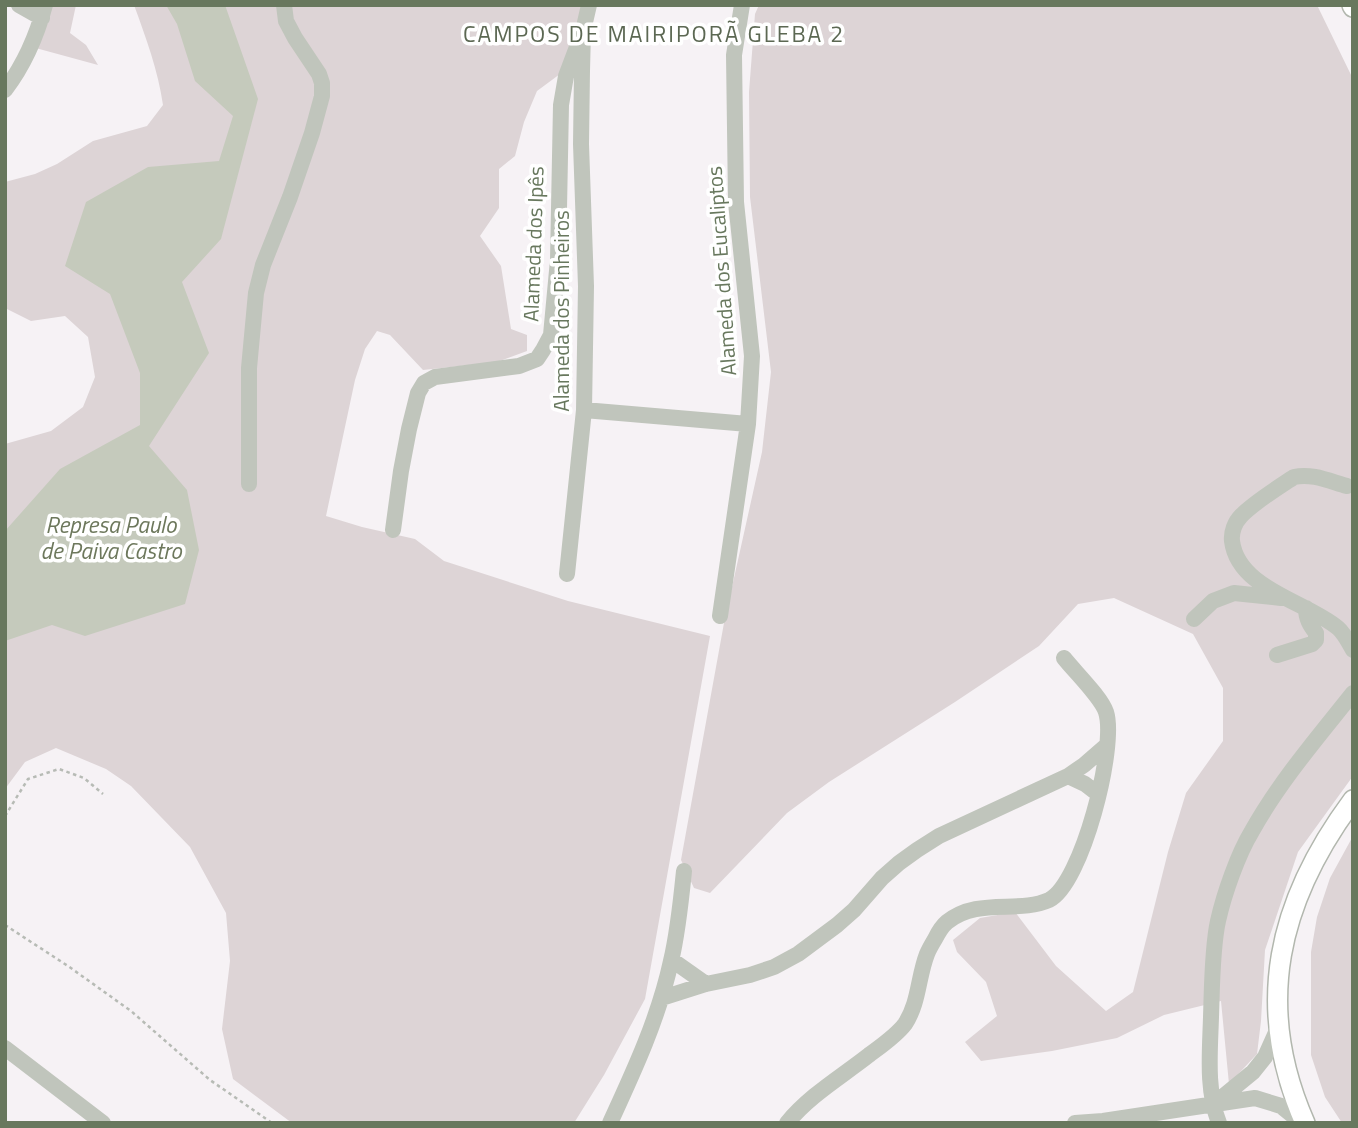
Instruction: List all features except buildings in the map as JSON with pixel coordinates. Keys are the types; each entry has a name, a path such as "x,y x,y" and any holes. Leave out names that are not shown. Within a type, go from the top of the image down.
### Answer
{"main road":[{"path":"1303,1123 1284,1066 1278,1028 1280,963 1292,910 1306,874 1322,844 1353,800"}],"street":[{"path":"5,90 19,71 43,12 19,5"},
{"path":"249,484 249,368 256,293 262,265 290,197 322,96 319,74 286,21 284,5"},
{"name":"Alameda dos Pinheiros","path":"567,574 584,410 587,310 581,144 583,31 589,5"},
{"name":"Alameda dos Eucaliptos","path":"720,616 748,424 752,356 736,202 734,55 742,5"},
{"name":"Alameda dos Ipês","path":"393,530 409,429 418,393 425,383 435,377 519,366 537,359 551,335 558,260 561,105 566,76 583,31"},
{"path":"584,410 748,424"},
{"path":"1346,486 1314,476 1294,477 1241,516 1232,534 1236,556 1243,568 1257,581 1286,599 1346,631 1353,650"},
{"path":"1194,619 1213,601 1234,593 1286,599"},
{"path":"1278,655 1312,644 1316,640 1306,608"},
{"path":"787,1123 799,1108 903,1027 912,1012 927,955 940,929 947,922 988,906 1035,905 1052,898 1066,884 1083,849 1098,794 1107,745 1107,721 1100,702 1063,658"},
{"path":"1219,1123 1213,1105 1210,1062 1214,955 1218,922 1250,833 1271,799 1353,692"},
{"path":"662,998 706,984 750,975 774,967 798,954 837,925 882,878 917,850 939,836 1068,776 1107,745"},
{"path":"1068,776 1098,794"},
{"path":"610,1123 662,998 672,960 684,871"},
{"path":"672,960 706,984"},
{"path":"1213,1105 1253,1072 1265,1057 1278,1028"},
{"path":"5,1048 103,1123"},
{"path":"1075,1123 1255,1098 1281,1106 1303,1123"}],"path":[{"path":"5,816 28,779 59,769 84,778 103,794"},
{"path":"5,925 131,1011 210,1080 272,1123"}],"shaded area":[{"path":"46,5 76,5 70,33 86,45 98,65 32,47"},
{"path":"134,5 588,5 560,74 537,91 524,122 515,156 499,169 499,208 480,236 501,266 511,329 527,335 527,351 497,362 423,370 390,335 377,331 365,349 355,380 326,516 415,539 444,561 568,601 710,636 645,999 604,1075 574,1123 292,1123 233,1079 222,1029 230,961 226,913 190,847 131,786 106,769 56,748 25,762 5,789 5,444 51,431 83,407 95,377 88,337 65,316 31,321 5,308 5,182 35,174 57,164 93,141 147,126 163,105 155,67"},
{"path":"759,5 1317,5 1353,79 1353,776 1298,852 1265,950 1257,1054 1229,1084 1221,1001 1164,1015 1117,1038 1052,1051 981,1061 965,1042 997,1016 986,982 957,952 953,940 980,918 1015,912 1056,966 1106,1011 1133,992 1168,852 1186,793 1223,741 1223,688 1193,634 1114,598 1078,604 1039,646 829,782 787,813 710,893 694,888 681,860 724,623 762,452 771,372 750,197 749,92 755,14"},
{"path":"1353,836 1353,1123 1342,1123 1325,1097 1311,1055 1311,952 1317,917 1330,878"}],"water":[{"name":"Represa Paulo de Paiva Castro","path":"166,5 225,5 258,99 221,239 182,282 209,353 149,446 187,490 199,550 185,604 85,636 52,625 5,641 5,531 60,469 140,425 140,373 110,294 65,266 86,202 148,167 219,161 233,116 195,81 177,24"}],"district":[{"name":"CAMPOS DE MAIRIPORÃ GLEBA 2","path":"654,34"}]}
